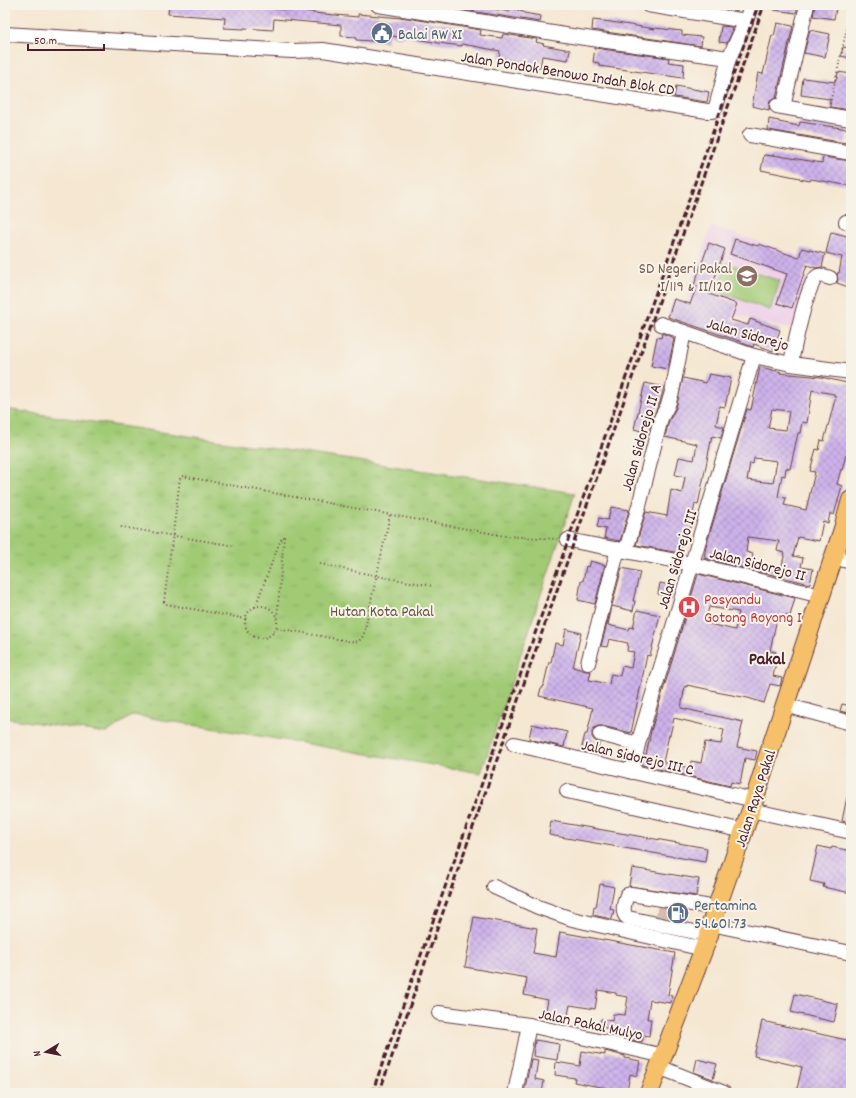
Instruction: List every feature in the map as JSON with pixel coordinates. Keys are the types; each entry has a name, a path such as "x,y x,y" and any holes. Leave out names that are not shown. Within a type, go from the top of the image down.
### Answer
{"main road":[{"name":"Jalan Raya Pakal","path":"649,1093 662,1062 744,831 755,808 790,706 821,596 844,560 851,500"}],"street":[{"path":"378,5 578,37 729,58 752,5"},
{"path":"648,5 746,21"},
{"path":"807,5 780,107 851,119"},
{"name":"Jalan Pondok Benowo Indah Blok CD","path":"5,34 181,46 292,51 323,50 707,111 712,111 716,107 729,58"},
{"path":"750,135 851,153"},
{"path":"791,364 800,322 813,280 818,276 830,278"},
{"name":"Jalan Sidorejo","path":"661,324 754,356 791,364 851,372"},
{"name":"Jalan Sidorejo II A","path":"588,663 661,418 668,405 672,392 684,332"},
{"name":"Jalan Sidorejo III","path":"632,772 638,744 754,356"},
{"name":"Jalan Sidorejo II","path":"568,540 692,564 821,596"},
{"path":"790,706 851,723"},
{"path":"600,734 638,744"},
{"name":"Jalan Sidorejo III C","path":"514,744 632,772 780,816 851,832"},
{"path":"567,791 744,831"},
{"path":"494,887 538,907 572,919 710,929 851,953"},
{"path":"710,929 666,912 710,929"},
{"path":"438,1013 530,1025"},
{"name":"Jalan Pakal Mulyo","path":"515,1093 530,1025 662,1062 724,1093"}],"path":[{"path":"827,115 851,10"},
{"path":"246,619 166,604 164,602 180,479 182,476 505,536 568,540"},
{"path":"277,628 353,642 358,641 363,637 390,515"},
{"path":"121,528 235,546"},
{"path":"255,608 277,550 282,538 284,537 277,628 271,636 262,639 253,636 246,628 246,619 249,612 255,608 264,606 272,610 277,618"},
{"path":"320,564 433,586"}],"shaded area":[{"name":"SD Negeri Pakal I/119 & II/120","path":"711,226 798,255 793,273 810,279 796,331 735,315 733,322 683,306"}],"green space":[{"path":"727,263 780,281 770,310 717,291"},
{"name":"Hutan Kota Pakal","path":"5,409 575,493 481,773 133,715 106,733 5,718"}],"building":[{"path":"169,5 239,5 260,7 260,5 275,5 274,9 313,13 358,17 358,14 401,17 481,30 480,35 502,38 503,34 537,39 536,42 544,44 543,45 570,50 568,60 542,56 540,68 528,66 529,64 499,58 500,51 462,44 462,46 403,36 403,38 388,35 388,42 356,40 356,37 341,36 341,25 274,19 273,30 224,28 225,18 168,14"},
{"path":"432,5 488,5 488,8 510,12 510,8 524,13 541,16 540,22"},
{"path":"774,5 798,5 796,13 774,10"},
{"path":"815,5 837,5 834,19 813,16"},
{"path":"593,20 655,29 682,31 682,35 702,37 701,46 592,30"},
{"path":"777,23 793,26 776,98 770,101 769,110 752,106 758,73 763,74 772,35 774,36"},
{"path":"721,26 732,27 727,43 719,42"},
{"path":"810,30 830,34 825,57 804,53"},
{"path":"843,47 851,48 851,58 841,56"},
{"path":"595,48 669,58 668,62 684,64 683,78 599,66 599,63 593,62"},
{"path":"838,72 851,74 851,110 830,107 830,99 801,95 803,78 835,82"},
{"path":"676,86 709,92 707,102 674,97"},
{"path":"769,119 799,126 800,122 848,129 846,143 768,130"},
{"path":"764,155 773,155 822,163 823,157 851,161 851,186 811,179 810,181 761,170"},
{"path":"831,232 851,237 851,288 837,283 837,273 839,273 842,257 826,253"},
{"path":"735,239 758,246 759,244 799,258 802,248 825,254 822,267 816,268 807,265 792,308 777,303 787,274 730,254"},
{"path":"709,243 725,249 709,294 737,304 731,320 748,325 750,319 780,330 773,351 754,344 753,347 668,317 674,299 690,304 697,286 694,285"},
{"path":"662,333 674,338 668,369 651,366 657,337 661,338"},
{"path":"760,367 781,372 780,373 821,377 851,384 851,456 846,455 842,470 841,469 837,484 842,486 834,515 830,513 828,523 823,521 819,541 798,537 793,556 803,558 801,567 813,569 810,584 704,558 706,546 747,409 751,410","holes":["812,390 834,394 834,396 836,396 824,441 821,440 819,450 816,449 810,471 815,472 806,510 784,505 786,498 778,497 782,475 785,476 786,468 790,469 802,422 807,423","772,409 789,411 786,430 768,428","754,458 777,461 773,483 747,480 750,463 753,464","748,537 779,541 777,551 785,553 780,573 750,566 753,554 746,552"]},
{"path":"709,374 731,378 725,407 720,406 716,425 724,427 721,438 712,436 698,505 695,504 690,528 686,527 680,553 636,545 646,512 667,516 671,490 682,493 685,477 675,475 679,457 694,460 697,444 665,437 669,421 676,408 683,378 706,383"},
{"path":"645,383 664,387 660,402 653,416 649,433 634,429"},
{"path":"611,507 629,510 620,541 604,538 606,529 597,527 599,518 608,520"},
{"path":"590,561 605,565 595,604 578,600 581,581 583,581 586,566 588,567"},
{"path":"622,568 640,572 633,601 635,601 633,611 612,606 608,625 629,630 630,627 633,628 637,610 660,615 650,656 647,655 631,733 602,726 594,728 592,737 599,743 597,755 581,751 585,734 587,734 593,708 539,696 541,688 543,688 549,662 551,662 555,643 563,645 566,629 581,633 573,667 591,671 589,680 609,684 611,674 620,676 622,666 631,668 634,652 627,651 628,643 609,639 607,647 601,646"},
{"path":"698,574 795,598 790,616 778,614 770,651 776,652 773,663 776,663 773,676 782,678 780,686 770,684 764,703 716,691 687,685 687,687 685,686 681,708 743,722 737,747 757,751 755,760 745,758 740,784 731,782 730,786 642,765 645,754 646,755 651,731","holes":["709,607 739,612 735,630 705,623","674,718 724,730 721,744 705,742 701,763 691,761 690,768 663,762"]},
{"path":"660,583 674,586 671,597 658,594"},
{"path":"842,704 851,706 851,714 840,711"},
{"path":"532,724 567,732 564,747 529,739"},
{"path":"847,797 851,797 851,823 842,821"},
{"path":"551,821 707,848 705,862 549,835"},
{"path":"818,846 851,851 851,893 823,887 824,884 810,881"},
{"path":"632,868 699,879 696,896 629,886"},
{"path":"600,884 614,887 610,909 614,910 612,919 593,915"},
{"path":"474,917 537,928 533,953 556,957 560,932 675,953 668,995 672,996 671,1003 650,1000 647,1019 651,1019 649,1036 643,1035 642,1042 622,1038 623,1031 600,1027 601,1019 612,1021 613,1014 625,1015 628,997 616,995 616,993 598,990 595,1009 570,1005 567,1019 545,1015 548,1000 524,995 527,978 465,967"},
{"path":"795,994 838,1004 834,1022 791,1012"},
{"path":"762,1021 851,1041 851,1093 796,1093 802,1067 754,1056"},
{"path":"535,1040 559,1044 557,1060 533,1056"},
{"path":"582,1051 605,1055 605,1051 625,1056 625,1058 640,1061 637,1076 630,1074 627,1092 574,1082 575,1078 555,1075 556,1062 580,1066"},
{"path":"531,1059 538,1060 535,1079 544,1081 542,1093 524,1093"},
{"path":"697,1059 717,1064 713,1079 694,1072"}],"tunnel":[{"path":"663,917 665,904"}],"railway":[{"path":"372,1093 758,5"},
{"path":"379,1093 764,5"}],"place":[{"name":"Balai RW XI","path":"382,33"},
{"name":"SD Negeri Pakal I/119 & II/120","path":"747,276"},
{"name":"Posyandu Gotong Royong I","path":"689,607"},
{"name":"Pertamina 54.601.73","path":"678,913"}],"district":[{"name":"Pakal","path":"767,658"}]}
